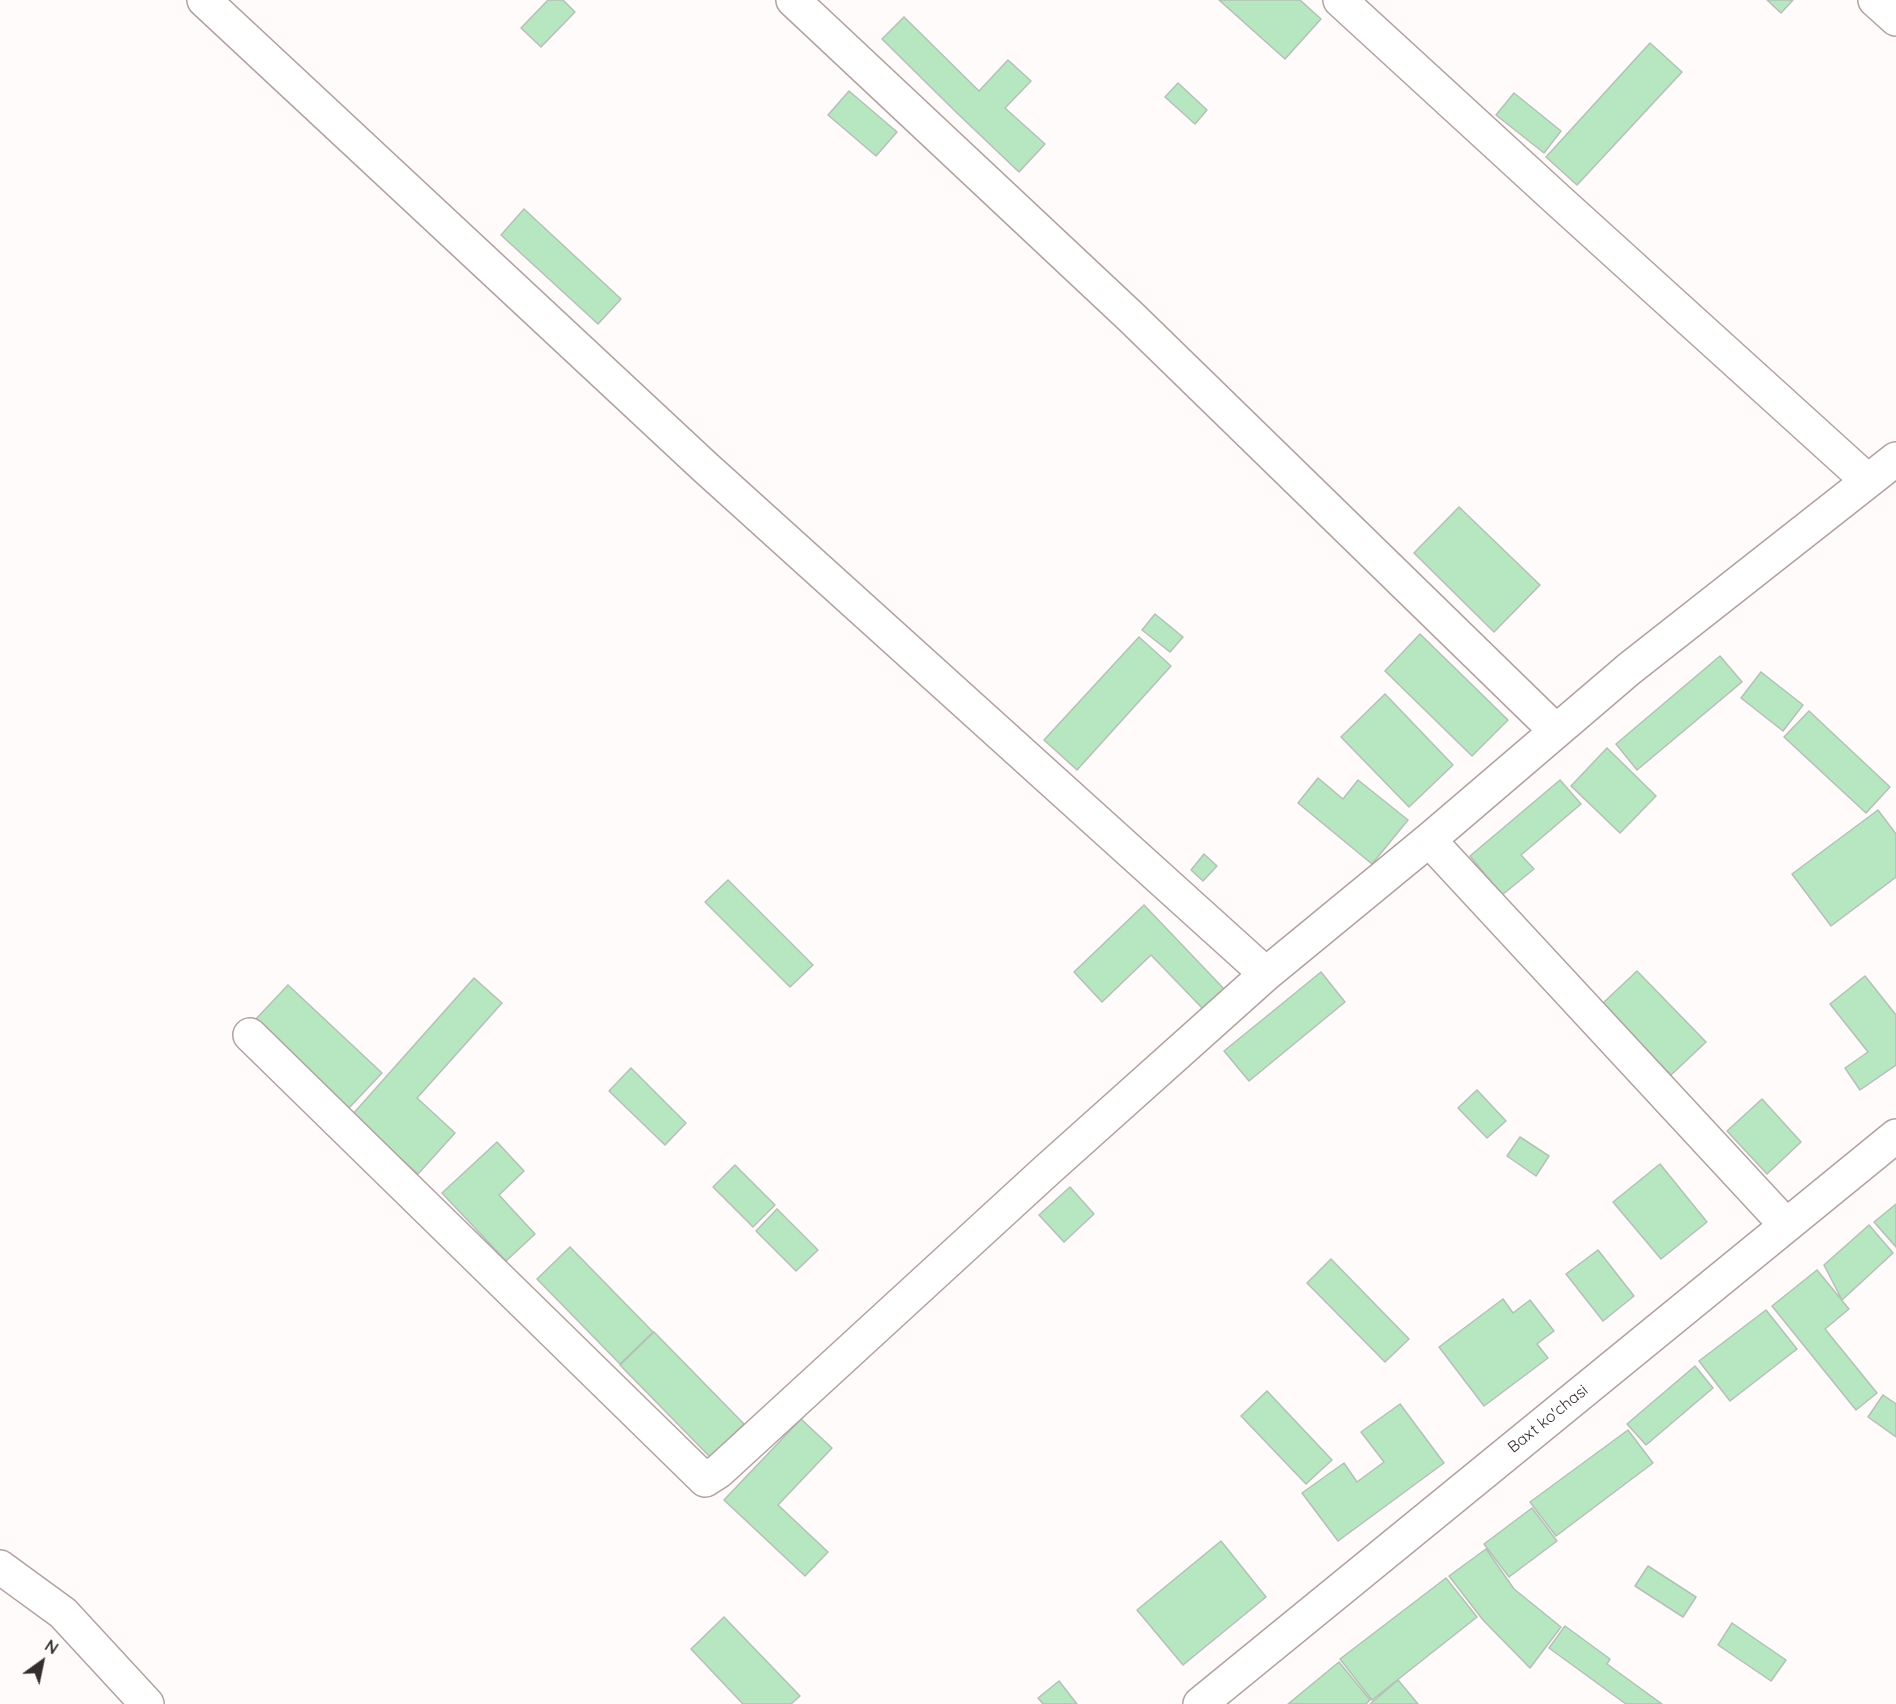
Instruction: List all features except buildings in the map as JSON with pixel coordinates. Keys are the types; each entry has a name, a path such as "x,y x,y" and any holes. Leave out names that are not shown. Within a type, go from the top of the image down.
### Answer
{"street":[{"path":"204,0 705,467 1266,974"},
{"path":"793,0 1132,318 1556,731"},
{"path":"1340,0 1868,481"},
{"path":"1875,0 1896,19"},
{"path":"250,1035 705,1480 720,1471 1046,1171 1266,974 1429,840 1629,669 1896,459"},
{"path":"1429,840 1786,1225"},
{"name":"Baxt ko'chasi","path":"1200,1704 1896,1136"},
{"path":"0,1567 63,1613 147,1704"}]}
